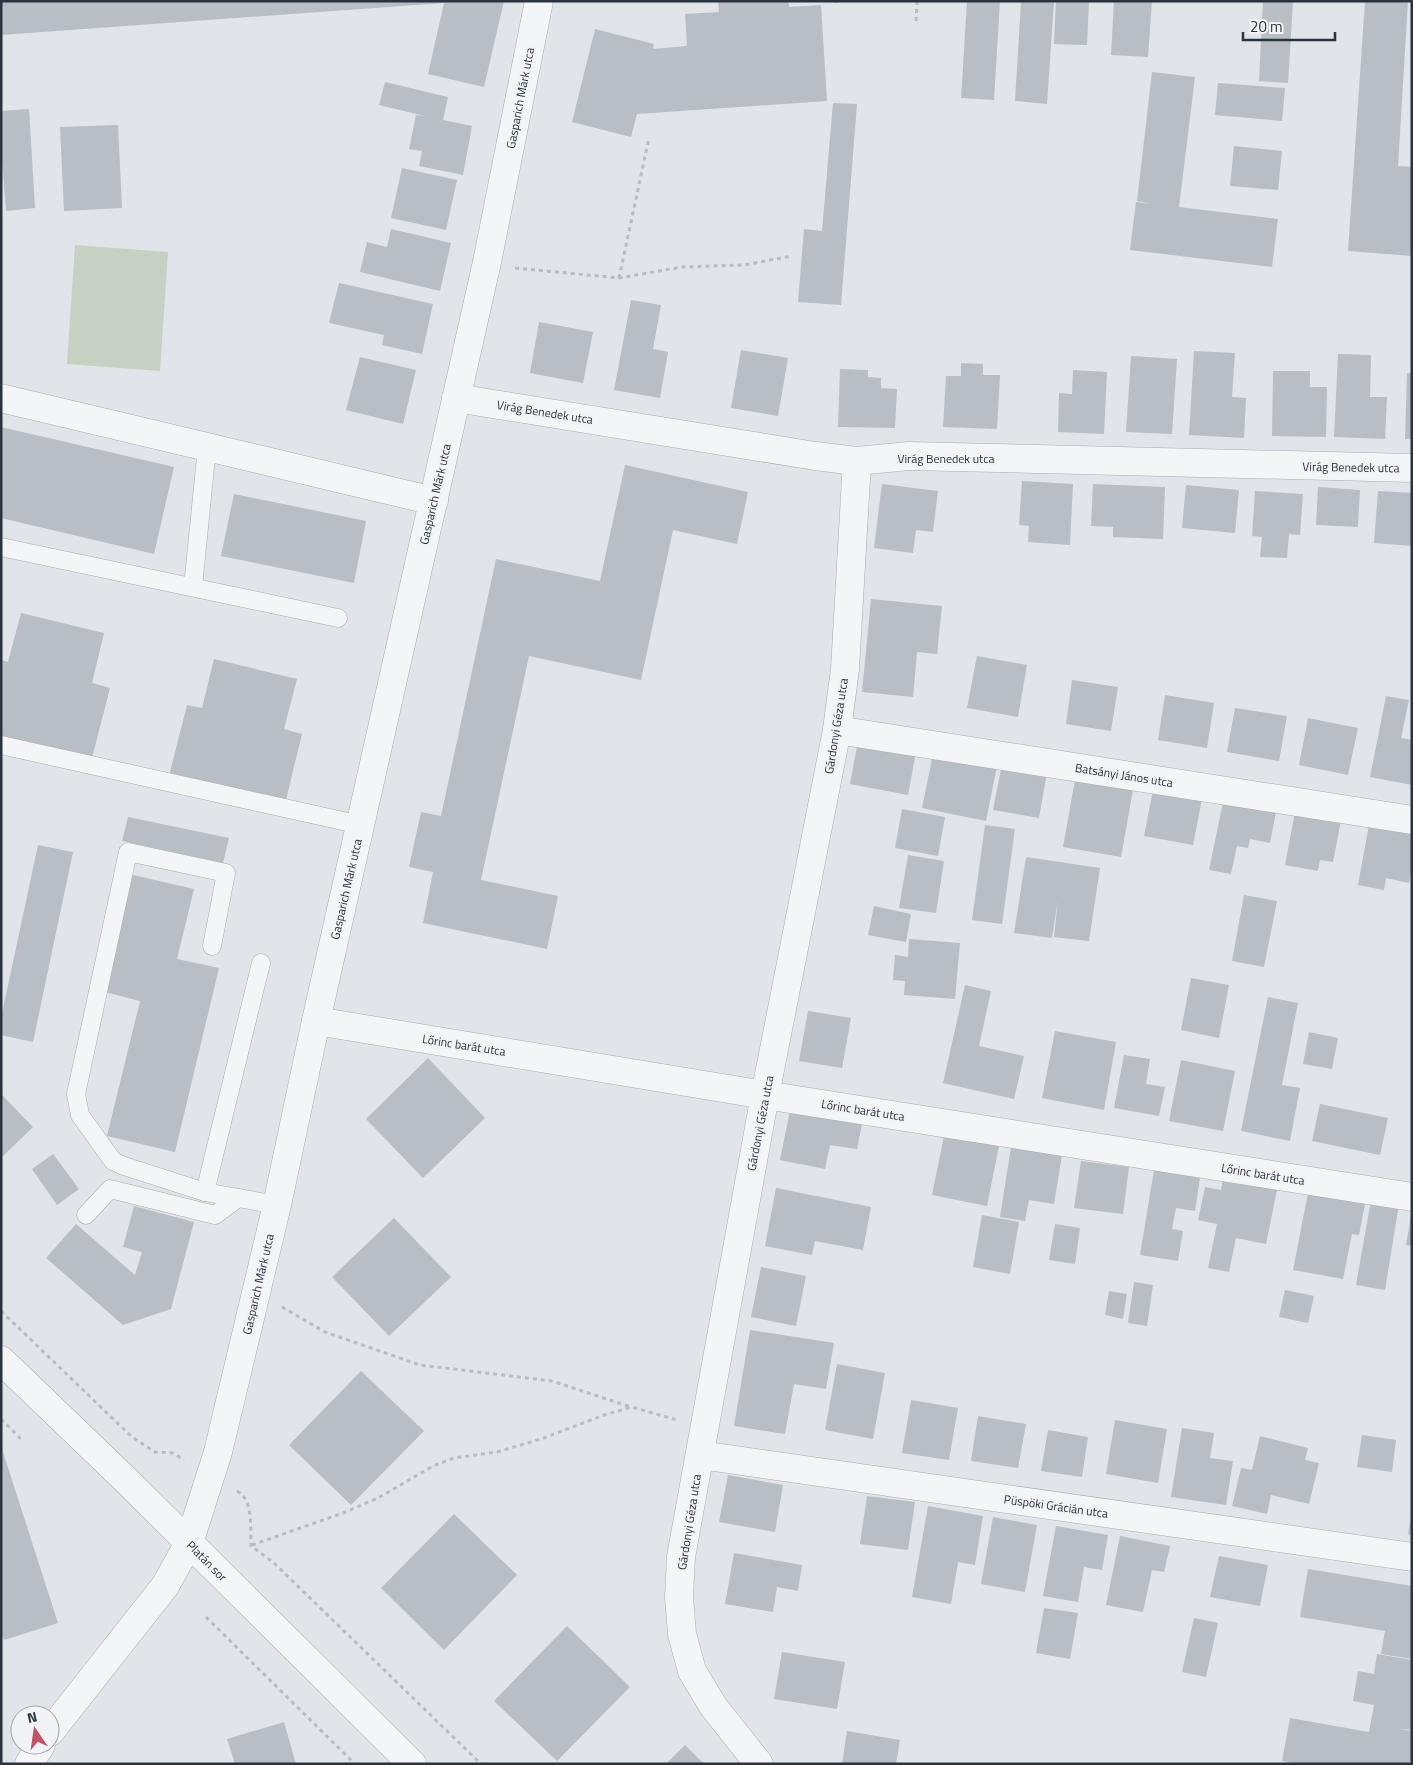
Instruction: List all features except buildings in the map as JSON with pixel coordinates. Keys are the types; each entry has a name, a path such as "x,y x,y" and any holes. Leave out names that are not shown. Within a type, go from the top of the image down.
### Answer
{"street":[{"name":"Gasparich Márk utca","path":"60,1719 165,1586 189,1543 218,1452 277,1205 316,1021 487,262 539,1"},
{"path":"1,398 434,501"},
{"name":"Virág Benedek utca","path":"456,398 815,456 857,461 909,456 1412,468"},
{"name":"Gárdonyi Géza utca","path":"759,1764 713,1706 692,1671 682,1634 679,1597 681,1557 765,1095 837,730 845,670 857,461"},
{"name":"Batsányi János utca","path":"837,730 1412,820"},
{"name":"Lőrinc barát utca","path":"316,1021 765,1095 1412,1197"},
{"name":"Platán sor","path":"1,1360 412,1764"},
{"name":"Püspöki Grácián utca","path":"700,1455 1412,1557"}],"lane":[{"path":"193,587 207,447"},
{"path":"1,547 338,618"},
{"path":"1,745 361,825"},
{"path":"212,946 226,874 128,852 76,1094 80,1114 113,1161 205,1192 277,1205"},
{"path":"205,1192 261,963"},
{"path":"86,1215 110,1189 215,1215 238,1198"}],"path":[{"path":"916,21 917,1"},
{"path":"619,278 649,138"},
{"path":"487,262 521,269 619,278 682,267 744,265 792,256"},
{"path":"257,1291 324,1332 420,1365 552,1381 704,1428"},
{"path":"1,1311 132,1437 155,1452 173,1453 209,1476 242,1493 249,1504 252,1546 273,1562 481,1764"},
{"path":"252,1546 343,1514 378,1498 432,1466 454,1458 497,1452 541,1439 604,1415 632,1407"},
{"path":"1,1419 22,1440"},
{"path":"206,1617 355,1764"}],"green space":[{"path":"75,245 168,252 160,371 67,364"}]}
